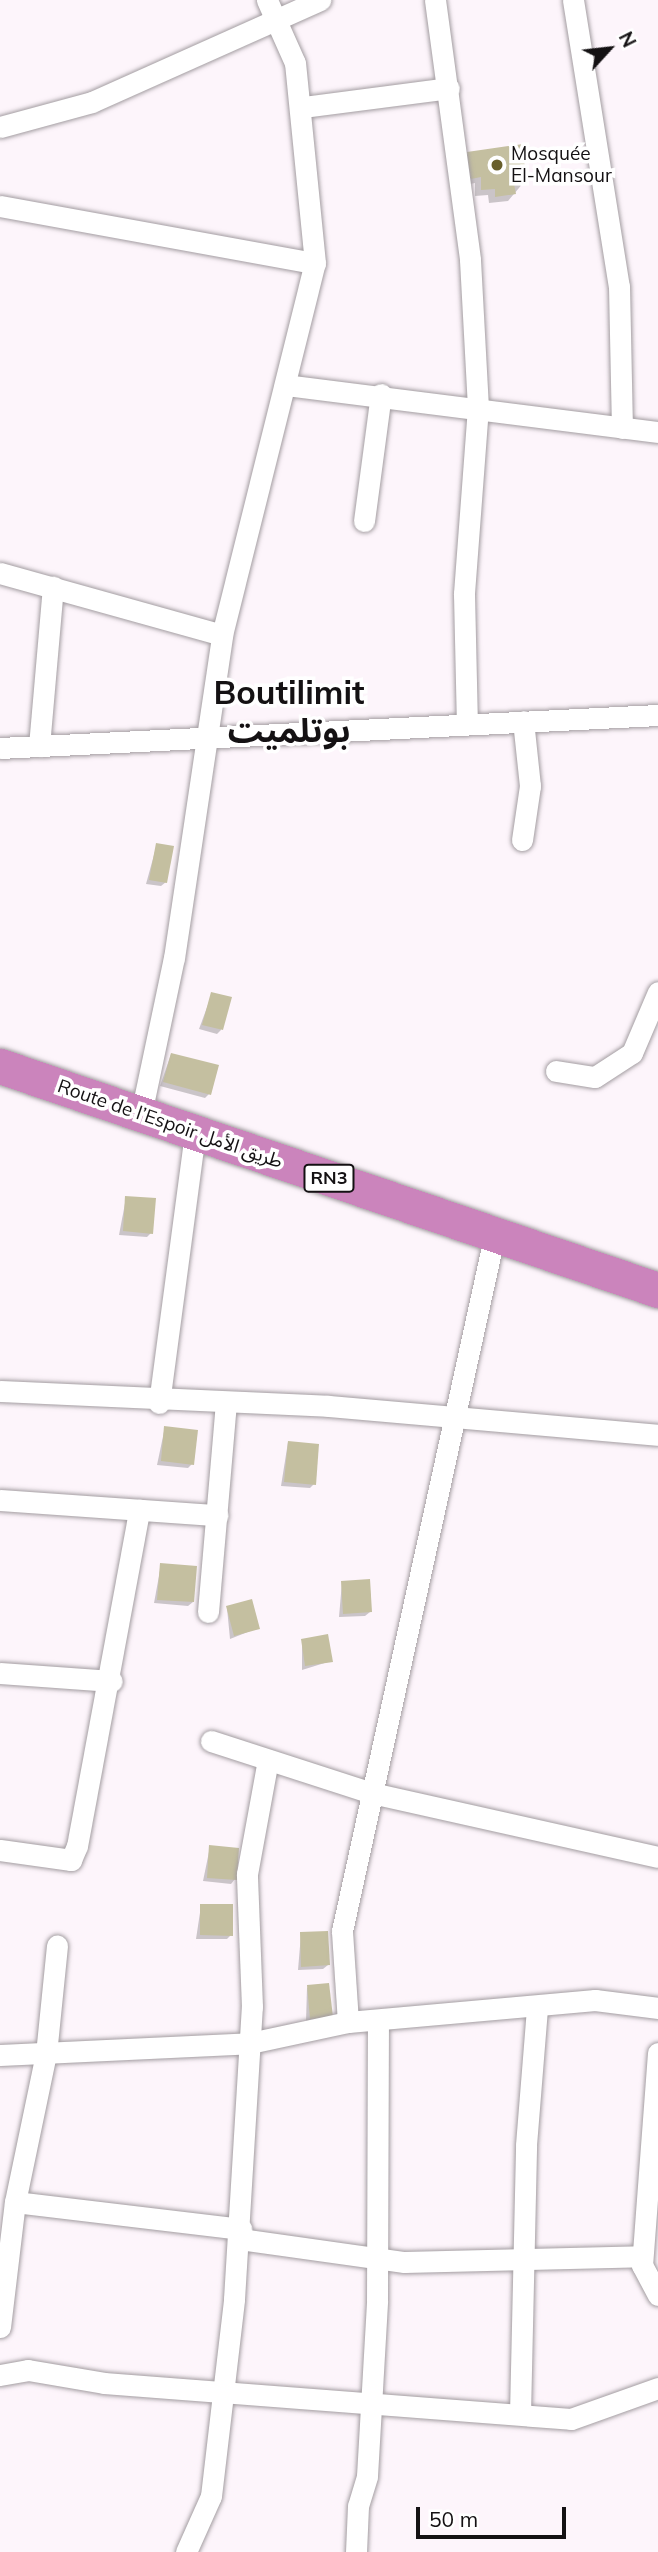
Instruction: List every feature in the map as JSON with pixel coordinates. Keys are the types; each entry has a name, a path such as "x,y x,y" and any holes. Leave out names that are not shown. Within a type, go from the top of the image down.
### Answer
{"highway":[{"name":"Route de l’Espoir طريق الأمل","path":"0,1066 658,1290"}],"street":[{"path":"141,1114 174,958 222,635 315,263 303,107 295,63 267,0"},
{"path":"0,127 92,103 320,0"},
{"path":"435,0 449,88 470,260 478,407 464,594 467,724"},
{"path":"573,0 619,286 622,428"},
{"path":"303,107 449,88"},
{"path":"0,206 315,263"},
{"path":"285,385 381,394 658,432"},
{"path":"364,521 381,394"},
{"path":"0,573 222,635"},
{"path":"39,746 53,587"},
{"path":"0,748 658,715"},
{"path":"522,840 530,786 523,721"},
{"path":"556,1071 594,1077 632,1053 658,992"},
{"path":"159,1402 195,1134"},
{"path":"348,2022 342,1931 495,1233"},
{"path":"0,1391 159,1402 328,1406 453,1421 658,1435"},
{"path":"208,1612 226,1404"},
{"path":"0,1500 217,1515"},
{"path":"0,1850 71,1860 112,1681 139,1510"},
{"path":"0,1673 112,1681"},
{"path":"211,1741 372,1793 658,1857"},
{"path":"186,2552 211,2496 240,2234 250,2043 247,1874 268,1760"},
{"path":"0,2327 15,2202 46,2054 57,1946"},
{"path":"0,2055 250,2043 348,2022 377,2022 595,2000 658,2008"},
{"path":"520,2414 523,2261 537,2007"},
{"path":"356,2552 372,2399 378,2259 377,2022"},
{"path":"658,2053 642,2256 658,2295"},
{"path":"15,2202 240,2234 378,2259 523,2261 642,2256"},
{"path":"0,2375 28,2370 104,2383 372,2399 571,2419 658,2388"}],"building":[{"name":"Mosquée El-Mansour","path":"523,144 526,183 514,184 516,194 495,197 495,189 481,190 481,177 471,179 467,152"},
{"path":"156,843 174,846 167,883 149,880"},
{"path":"211,992 232,997 223,1030 202,1025"},
{"path":"171,1053 219,1065 211,1095 163,1082"},
{"path":"125,1196 156,1198 153,1234 123,1231"},
{"path":"164,1426 198,1430 194,1465 161,1461"},
{"path":"288,1441 319,1444 316,1485 284,1482"},
{"path":"160,1563 197,1566 194,1602 157,1600"},
{"path":"370,1579 372,1612 343,1614 341,1581"},
{"path":"252,1599 260,1629 234,1636 226,1606"},
{"path":"328,1634 333,1662 305,1666 301,1639"},
{"path":"209,1845 239,1848 237,1880 207,1878"},
{"path":"200,1904 233,1904 233,1936 200,1935"},
{"path":"328,1931 330,1965 301,1967 300,1932"},
{"path":"329,1983 333,2017 310,2019 307,1985"}],"place":[{"name":"Mosquée El-Mansour","path":"497,165"}],"district":[{"name":"Boutilimit بوتلميت","path":"289,711"}]}
